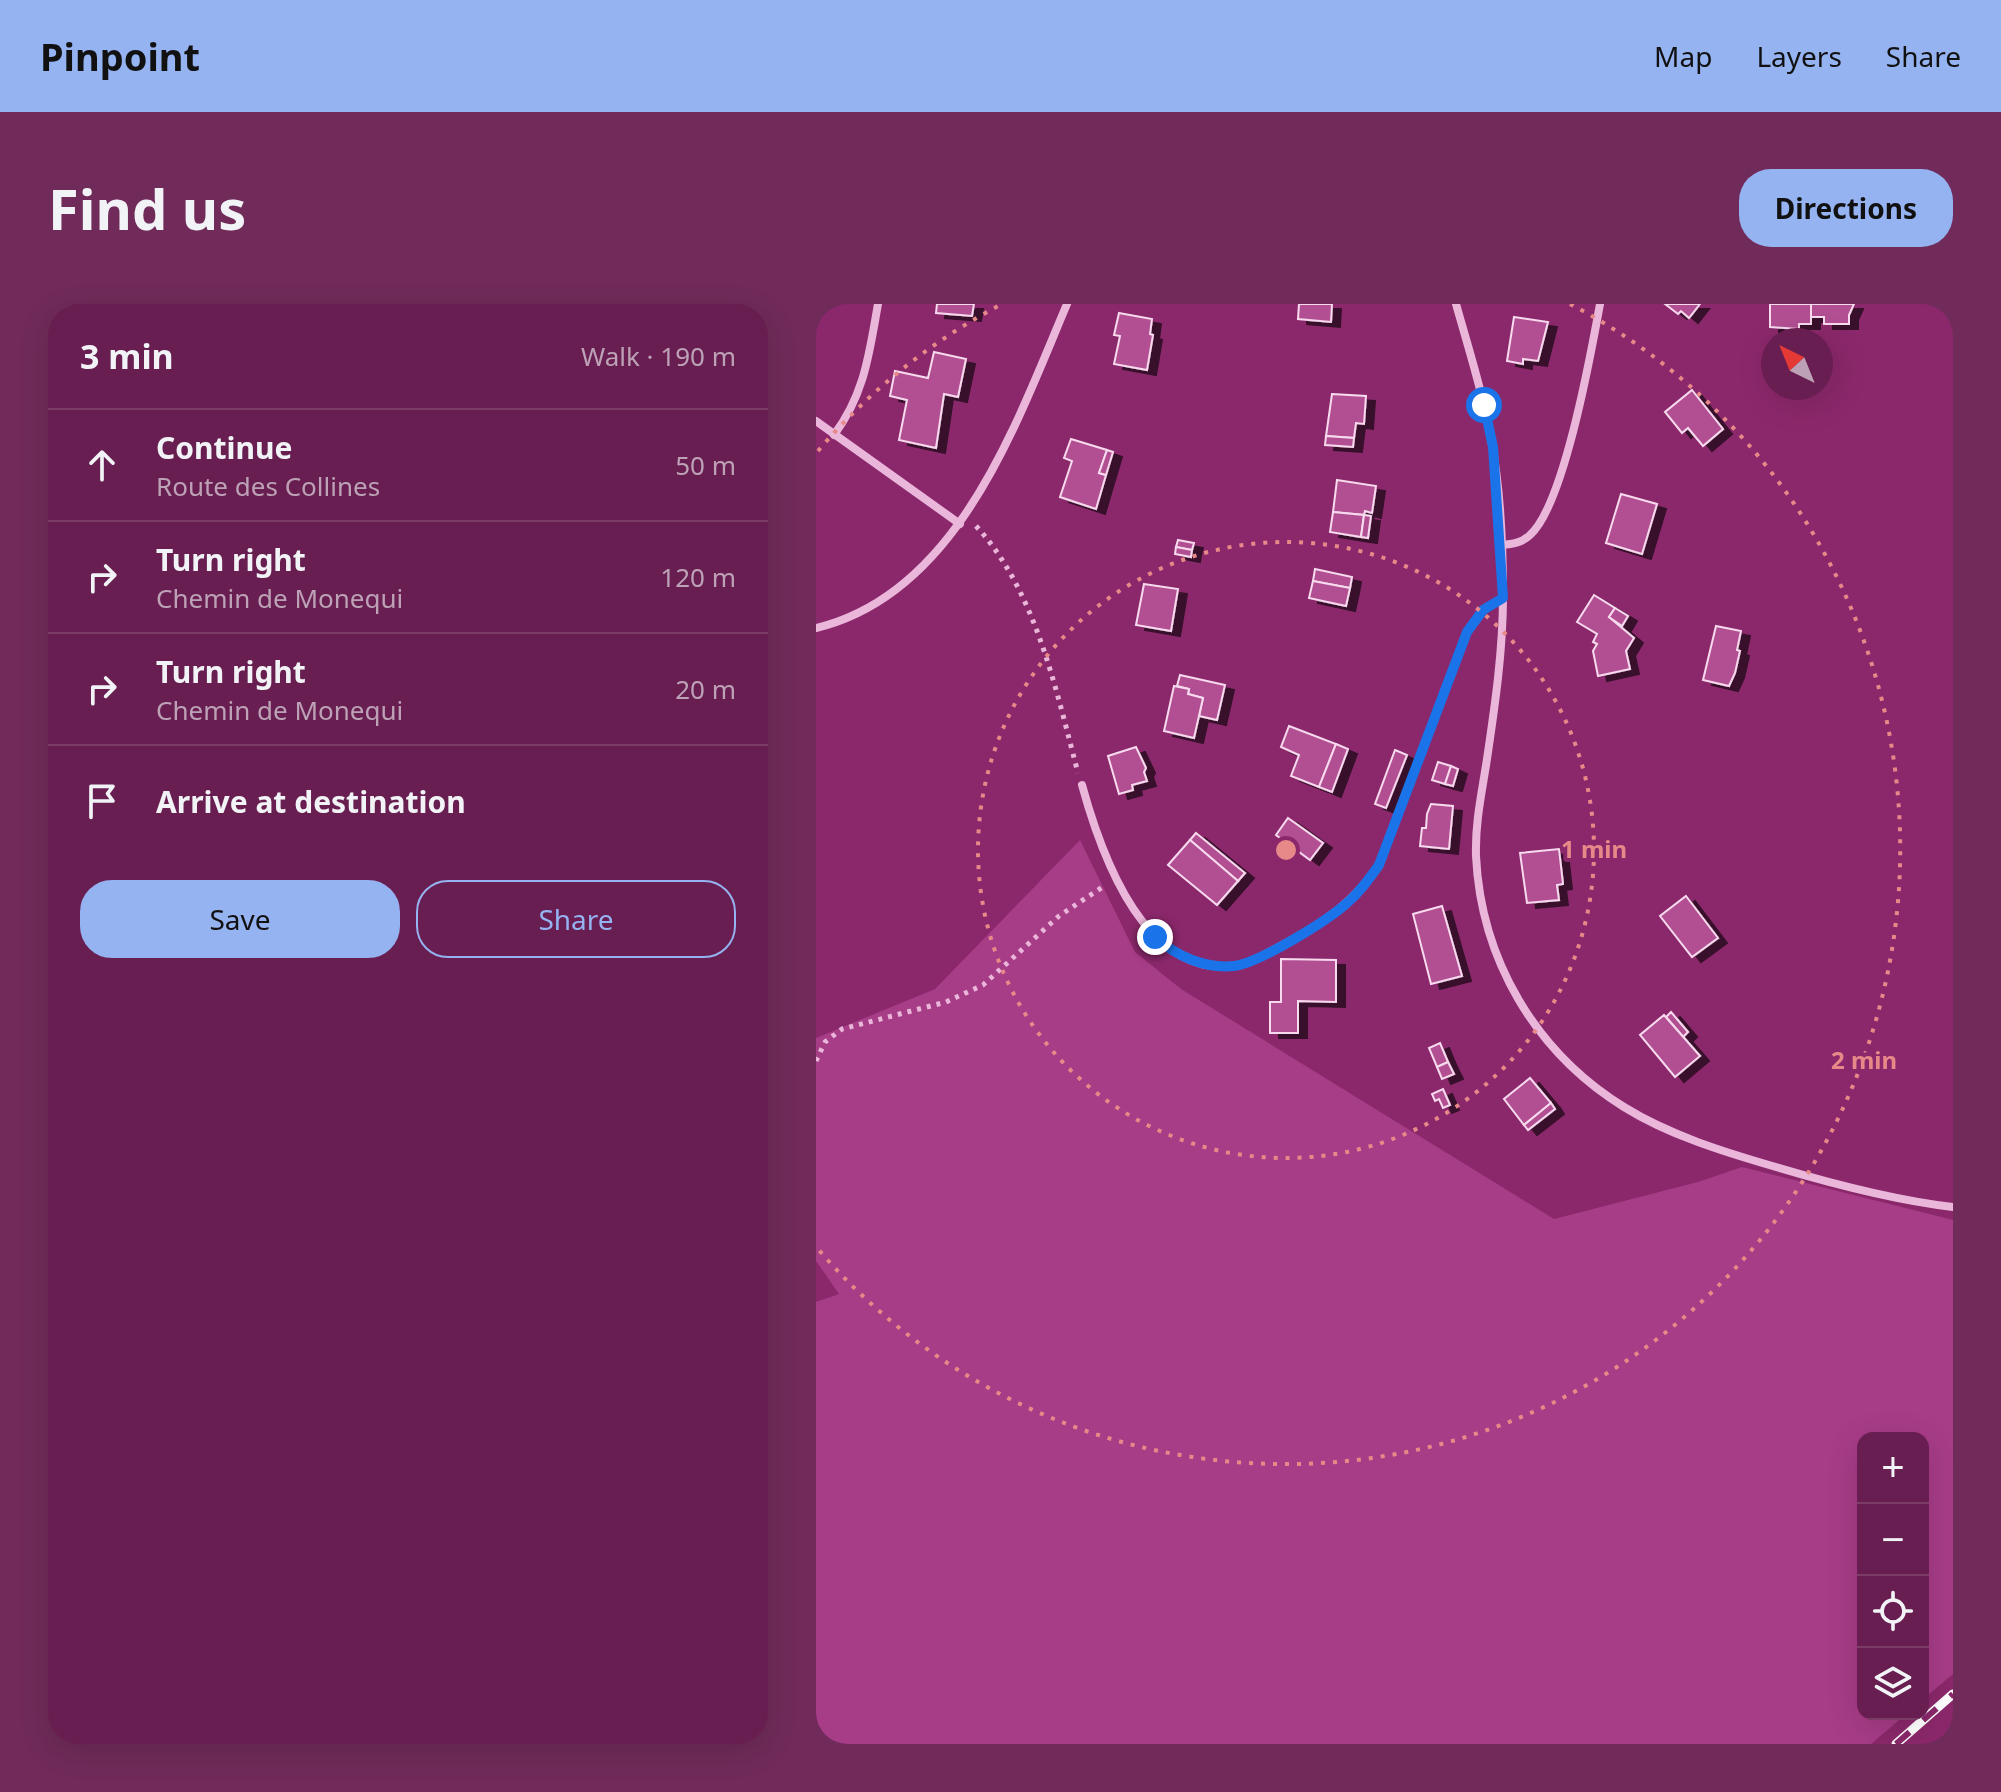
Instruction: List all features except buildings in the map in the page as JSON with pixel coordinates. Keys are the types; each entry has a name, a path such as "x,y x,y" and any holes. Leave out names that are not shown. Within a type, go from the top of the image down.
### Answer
{"street":[{"path":"834,435 853,407 862,386 878,304"},
{"path":"816,628 849,617 902,585 924,567 963,520 1019,414 1067,304"},
{"path":"1456,304 1493,447 1501,545 1503,598 1499,671 1476,831 1478,883 1485,919 1500,965 1521,1007 1558,1054 1600,1091 1625,1108 1665,1128 1711,1146 1823,1181 1953,1207"},
{"path":"1501,545 1518,543 1529,536 1545,514 1570,439 1600,304"},
{"path":"816,421 963,520"},
{"path":"1082,785 1096,837 1115,879 1155,937 1167,948 1203,963 1238,966 1256,959 1307,932 1345,906 1379,865 1467,632 1483,610 1503,598"}],"path":[{"path":"963,520 1001,557 1031,616 1082,785"},
{"path":"816,1061 825,1042 842,1029 946,1002 983,985 1066,910 1115,879"}],"shaded area":[{"path":"1080,840 1135,952 1181,989 1554,1219 1698,1182 1742,1167 1953,1220 1953,1674 1929,1694 1929,1432 1857,1432 1857,1720 1899,1720 1871,1744 816,1744 816,1302 839,1294 816,1261 816,1038 935,989"}],"railway":[{"path":"1896,1744 1953,1694"}],"route":[{"path":"1155,937 1167,948 1185,957 1220,966 1238,966 1307,932 1345,906 1379,865 1467,632 1483,610 1503,598 1498,496 1493,447 1484,405"}]}
